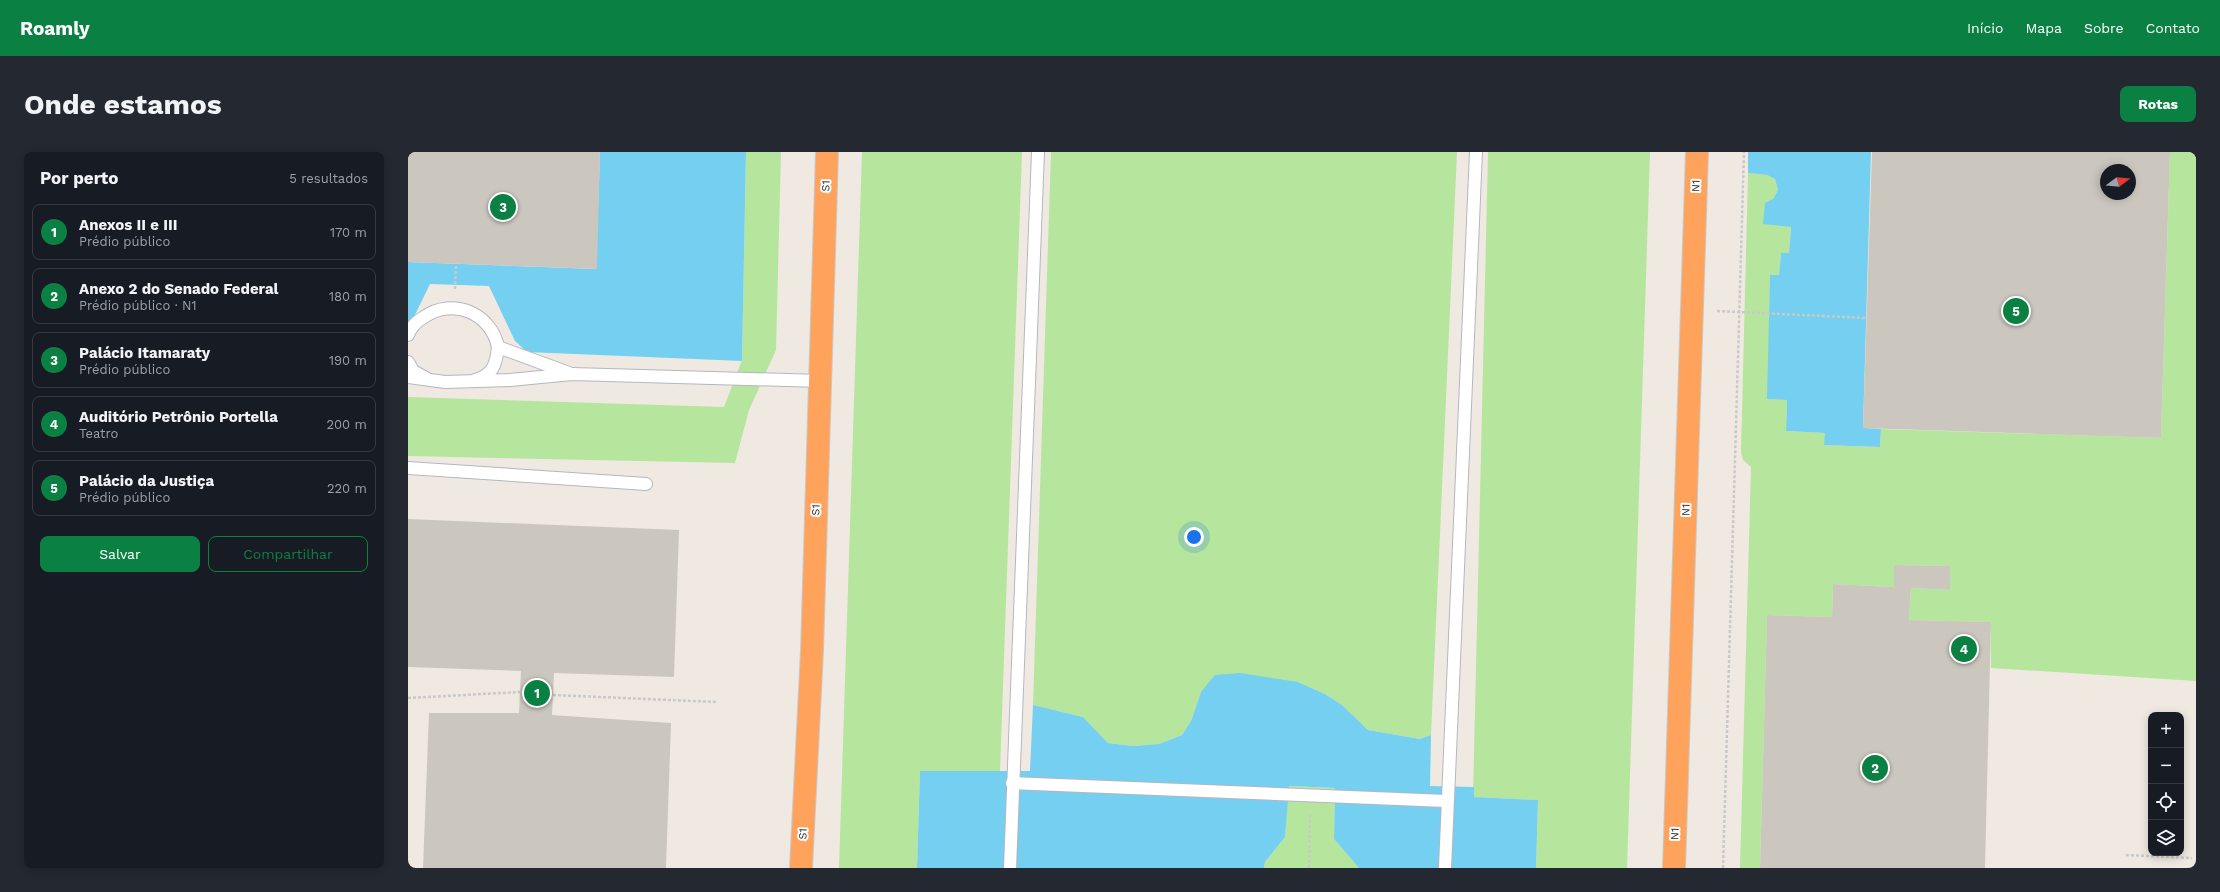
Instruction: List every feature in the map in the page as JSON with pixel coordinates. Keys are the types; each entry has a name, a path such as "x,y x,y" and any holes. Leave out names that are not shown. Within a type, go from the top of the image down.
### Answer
{"highway":[{"name":"S1","path":"801,868 811,659 821,381 827,152"},
{"name":"N1","path":"1674,868 1697,152"}],"lane":[{"path":"1010,868 1012,783 1017,716 1038,152"},
{"path":"1445,868 1446,801 1452,733 1476,152"},
{"path":"408,335 419,320 430,313 455,307 470,311 489,327 496,337 498,347 497,364 493,370 482,378 470,381"},
{"path":"498,347 572,374"},
{"path":"408,362 413,371 429,380"},
{"path":"408,377 429,380 470,381 510,380 572,374 821,381"},
{"path":"408,468 646,484"},
{"path":"1012,783 1446,801"}],"path":[{"path":"1723,868 1744,152"},
{"path":"455,307 456,264"},
{"path":"1692,310 1866,318"},
{"path":"408,698 520,692"},
{"path":"554,695 717,702"},
{"path":"1309,868 1310,795"},
{"path":"2126,855 2192,858"}],"green space":[{"path":"746,152 781,152 776,350 749,410 735,463 408,456 408,397 724,407 742,360"},
{"path":"862,152 1022,152 1000,771 920,771 917,868 839,868"},
{"path":"1051,152 1457,152 1431,735 1420,739 1368,730 1342,705 1325,694 1298,682 1201,692 1191,721 1182,735 1159,744 1133,746 1108,743 1083,717 1033,705"},
{"path":"1488,152 1650,152 1627,868 1536,868 1538,800 1473,797"},
{"path":"2170,152 2196,152 2196,681 1991,668 1991,622 1909,620 1911,588 1949,590 1949,566 1895,565 1894,587 1833,584 1832,617 1767,615 1760,868 1740,868 1751,467 1743,460 1741,452 1748,173 1767,175 1775,179 1778,190 1773,199 1791,226 1789,253 1781,253 1779,276 1770,275 1768,399 1787,400 1786,431 1825,433 1825,445 1880,447 1881,429 2161,438"},
{"path":"1288,786 1335,788 1334,839 1359,868 1264,868 1265,862 1285,837"}],"water":[{"path":"600,152 746,152 742,361 527,352 515,341 489,286 430,284 408,329 408,262 596,269"},
{"path":"1748,152 1871,152 1863,428 1881,429 1880,447 1824,445 1825,433 1786,431 1787,400 1767,399 1770,275 1779,275 1781,253 1789,253 1791,227 1763,224 1765,203 1773,199 1778,190 1775,179 1767,175 1748,173"},
{"path":"1240,673 1298,682 1325,694 1342,705 1368,730 1420,739 1431,735 1430,786 1474,787 1474,797 1538,800 1536,868 1359,868 1334,839 1335,788 1289,786 1285,837 1265,862 1264,868 917,868 920,771 1030,771 1033,705 1083,717 1108,743 1133,746 1159,744 1182,735 1191,721 1201,692 1215,675"}],"building":[{"path":"408,152 600,152 597,269 408,262"},
{"path":"1872,152 2170,152 2161,438 1863,428"},
{"path":"408,519 679,530 674,677 554,673 552,715 671,723 666,868 423,868 429,713 519,713 521,671 408,667"},
{"path":"1894,565 1950,566 1950,590 1911,588 1909,620 1991,622 1985,868 1760,868 1767,615 1832,617 1833,584 1894,587"}],"place":[{"name":"Palácio Itamaraty","path":"503,207"},
{"name":"Palácio da Justiça","path":"2016,311"},
{"name":"Auditório Petrônio Portella","path":"1964,649"},
{"name":"Anexos II e III","path":"537,693"},
{"name":"Anexo 2 do Senado Federal","path":"1875,768"}]}
